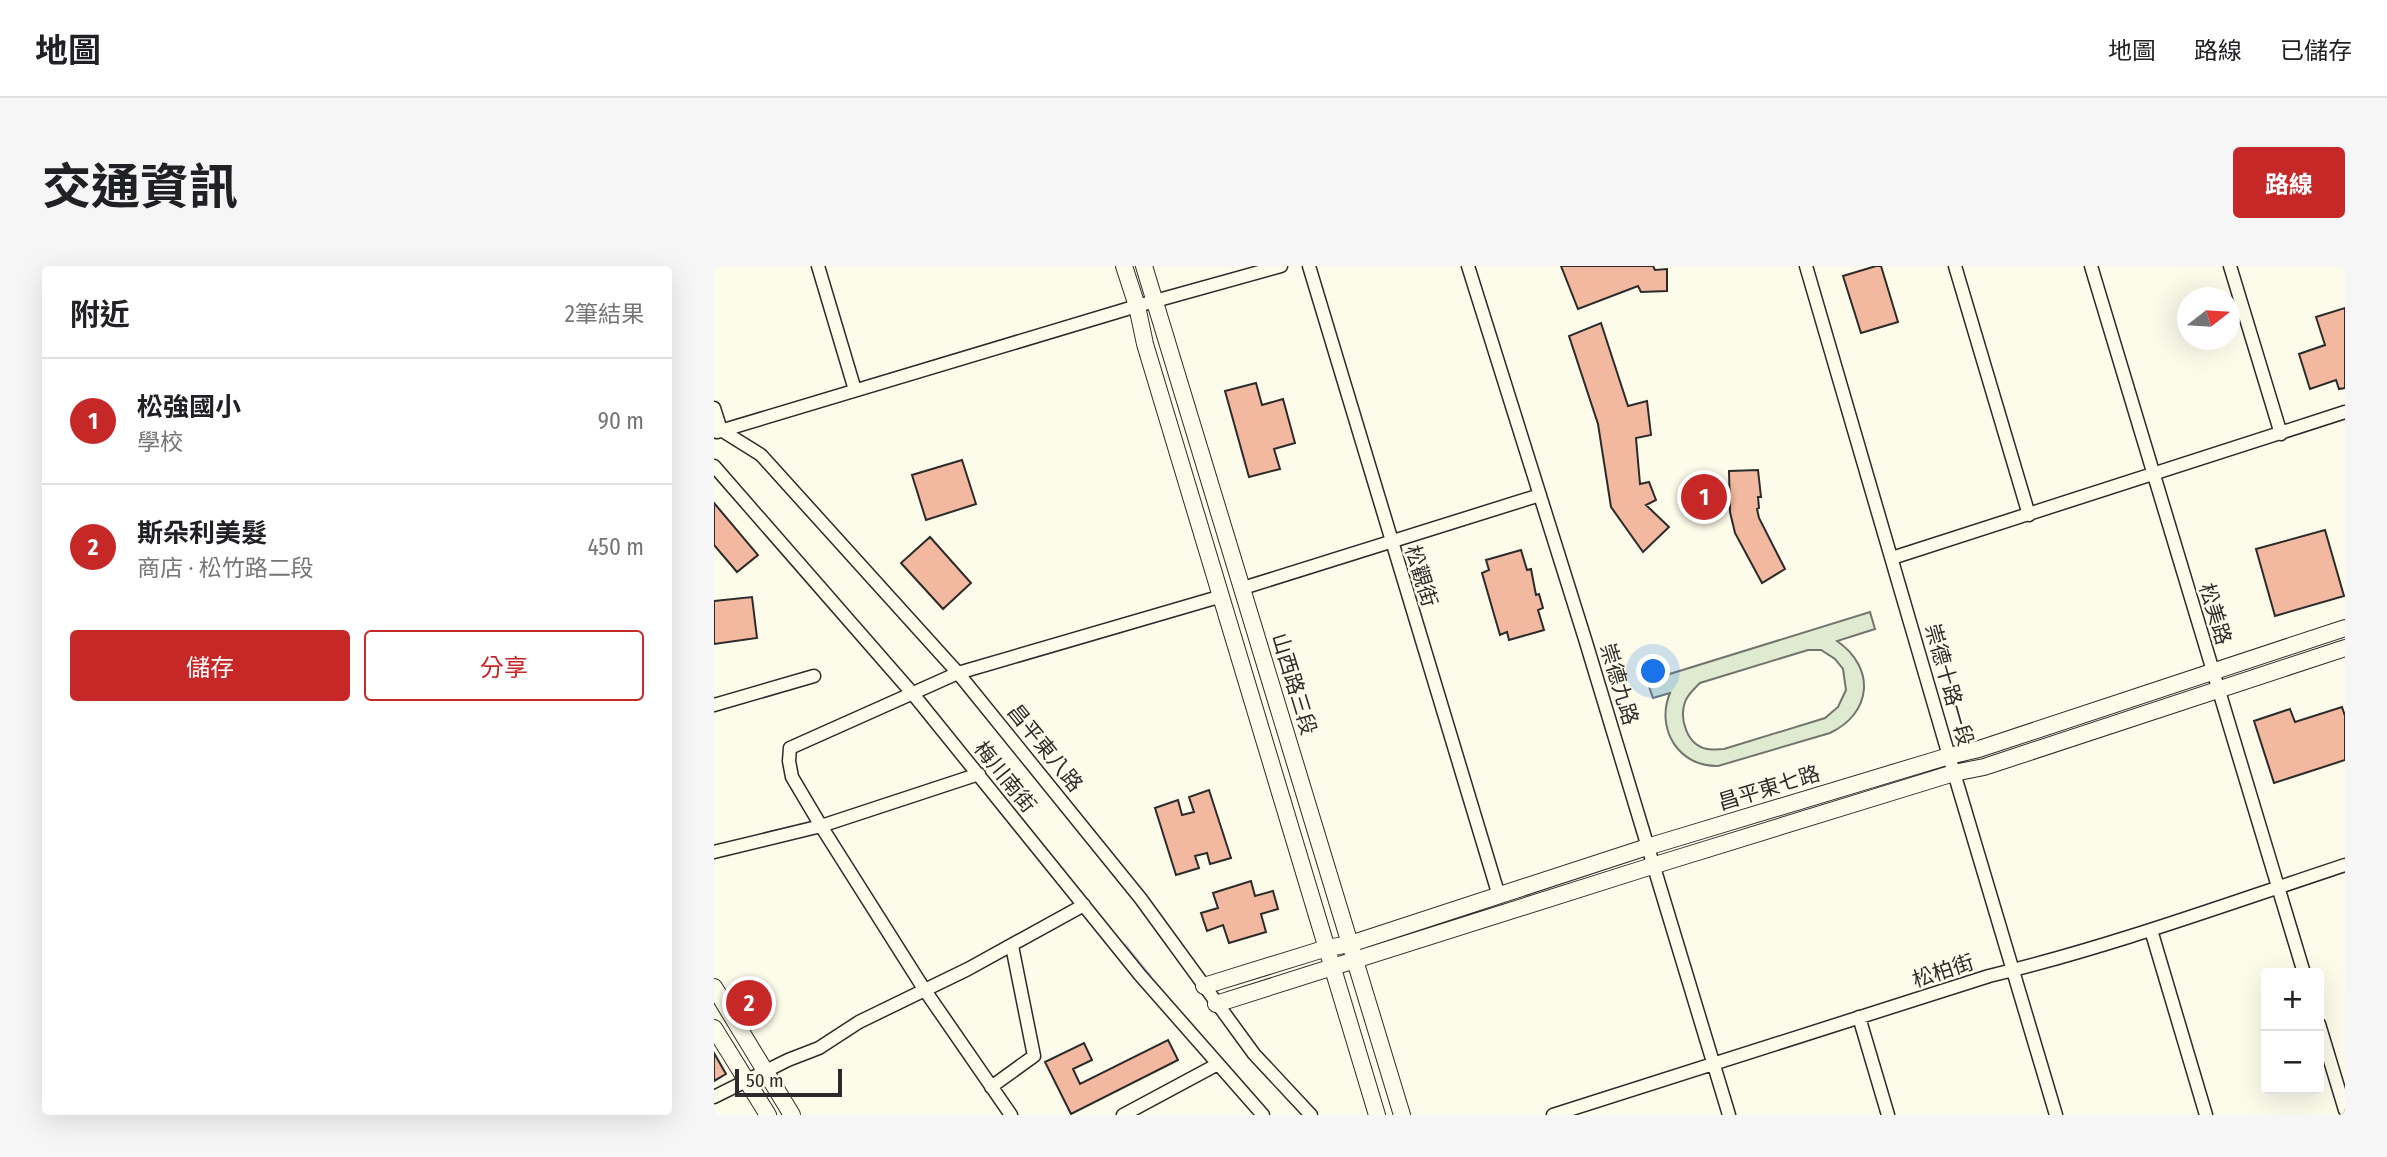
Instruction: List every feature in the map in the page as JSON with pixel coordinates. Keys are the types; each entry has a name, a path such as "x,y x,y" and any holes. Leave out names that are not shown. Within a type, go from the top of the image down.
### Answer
{"street":[{"path":"818,266 855,390"},
{"name":"山西路三段","path":"1124,266 1137,306 1145,344 1377,1115"},
{"name":"山西路三段","path":"1144,266 1402,1115"},
{"path":"714,408 716,429 1281,266"},
{"name":"松觀街","path":"1309,266 1499,896"},
{"name":"崇德九路","path":"1468,266 1729,1115"},
{"name":"崇德十路一段","path":"1806,266 1948,756 2056,1115"},
{"path":"1955,266 2029,515"},
{"name":"松美路","path":"2091,266 2302,968"},
{"path":"2230,266 2281,434"},
{"path":"1892,558 2345,412"},
{"name":"昌平東八路","path":"716,429 761,456 958,673 1132,888 1254,1054 1311,1115"},
{"name":"梅川南街","path":"714,466 913,694 1140,975 1263,1115"},
{"path":"1243,588 1540,495"},
{"path":"1011,1115 924,989 821,826 792,777 790,748 958,673 1222,596"},
{"name":"昌平東七路","path":"1204,986 1327,948 1350,944 1647,847 1979,749 2345,628"},
{"name":"昌平東七路","path":"1216,1004 1652,866 1984,767 2345,648"},
{"path":"714,705 814,676"},
{"path":"714,852 821,826 979,774"},
{"name":"松柏街","path":"1559,1114 1713,1062 2151,930 2345,865"},
{"path":"714,1097 766,1070 819,1048 859,1022 1012,946 1084,905"},
{"path":"2151,930 2206,1115"},
{"path":"991,1087 1034,1056 1012,946"},
{"path":"714,988 792,1115"},
{"path":"1859,1017 1888,1115"},
{"path":"714,1028 768,1115"},
{"path":"2321,1031 2345,1111"},
{"path":"1123,1115 1218,1064"}],"green space":[{"path":"1870,612 1875,629 1837,641 1850,652 1863,677 1861,702 1844,724 1830,733 1718,766 1704,765 1682,753 1668,732 1666,707 1670,693 1653,698 1647,681","holes":["1808,650 1821,650 1835,659 1843,669 1846,690 1838,707 1825,718 1724,749 1700,747 1690,737 1684,723 1683,709 1688,696 1700,683"]}],"building":[{"path":"1561,266 1653,266 1655,270 1667,269 1667,291 1641,292 1638,286 1578,309"},
{"path":"1881,266 1898,322 1861,333 1843,276"},
{"path":"2345,308 2345,388 2339,389 2336,380 2310,389 2299,354 2325,345 2316,317"},
{"path":"1601,323 1628,406 1647,401 1651,435 1636,438 1640,484 1649,482 1656,500 1646,505 1669,527 1643,552 1611,507 1598,424 1569,336"},
{"path":"1256,383 1262,405 1283,399 1295,443 1274,449 1280,469 1249,477 1225,391"},
{"path":"962,460 976,504 926,520 912,475"},
{"path":"1758,470 1761,497 1758,497 1759,518 1785,569 1762,583 1735,533 1730,512 1729,471"},
{"path":"714,503 758,555 737,572 714,545"},
{"path":"2325,530 2344,596 2275,616 2256,549"},
{"path":"930,537 971,583 943,609 901,563"},
{"path":"1521,550 1527,570 1531,569 1536,595 1539,594 1543,608 1538,610 1544,630 1509,640 1507,632 1500,635 1482,573 1489,570 1486,560"},
{"path":"752,597 757,638 714,644 714,601"},
{"path":"2342,707 2345,716 2345,760 2274,783 2254,721 2290,709 2295,722"},
{"path":"1209,790 1231,858 1210,864 1207,853 1195,856 1199,868 1176,875 1155,808 1178,800 1182,815 1194,812 1189,797"},
{"path":"1251,881 1255,896 1273,891 1278,909 1261,914 1266,932 1229,943 1223,925 1207,931 1201,913 1218,908 1213,893"},
{"path":"1168,1040 1178,1060 1071,1114 1045,1062 1084,1043 1092,1060 1073,1069 1080,1084"},
{"path":"714,1053 726,1074 714,1081"}],"waterway":[{"path":"1125,946 1150,977"}],"place":[{"name":"松強國小","path":"1704,497"},
{"name":"斯朵利美髮","path":"749,1003"}]}
